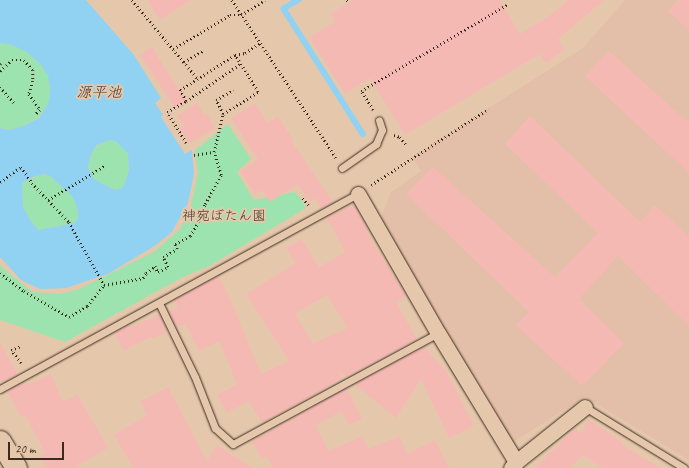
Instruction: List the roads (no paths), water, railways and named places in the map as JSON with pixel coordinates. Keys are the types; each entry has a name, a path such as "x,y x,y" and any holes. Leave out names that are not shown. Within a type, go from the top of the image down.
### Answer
{"main road":[{"path":"0,441 16,468"}],"street":[{"path":"358,194 513,465 585,407"}],"lane":[{"path":"342,168 376,144 382,130 379,120"},
{"path":"0,389 358,194"},
{"path":"159,302 195,377 215,428 233,444 438,333"},
{"path":"585,407 684,468"}],"water":[{"name":"源平池","path":"0,0 86,0 134,55 161,98 155,103 163,115 161,117 185,154 192,150 194,174 188,203 172,232 156,245 108,274 66,288 40,289 21,280 0,257 0,128 10,130 26,125 39,118 49,102 50,89 48,76 41,65 27,52 12,45 0,43","holes":["110,140 117,142 128,154 129,169 126,180 122,188 115,190 94,179 88,167 91,154 97,145","44,174 50,176 72,196 77,207 78,217 75,223 38,230 29,218 23,207 22,183 33,177"]}],"waterway":[{"path":"299,0 284,9 363,134"}],"park label":[{"name":"神宛ぼたん園","path":"224,216"}]}
